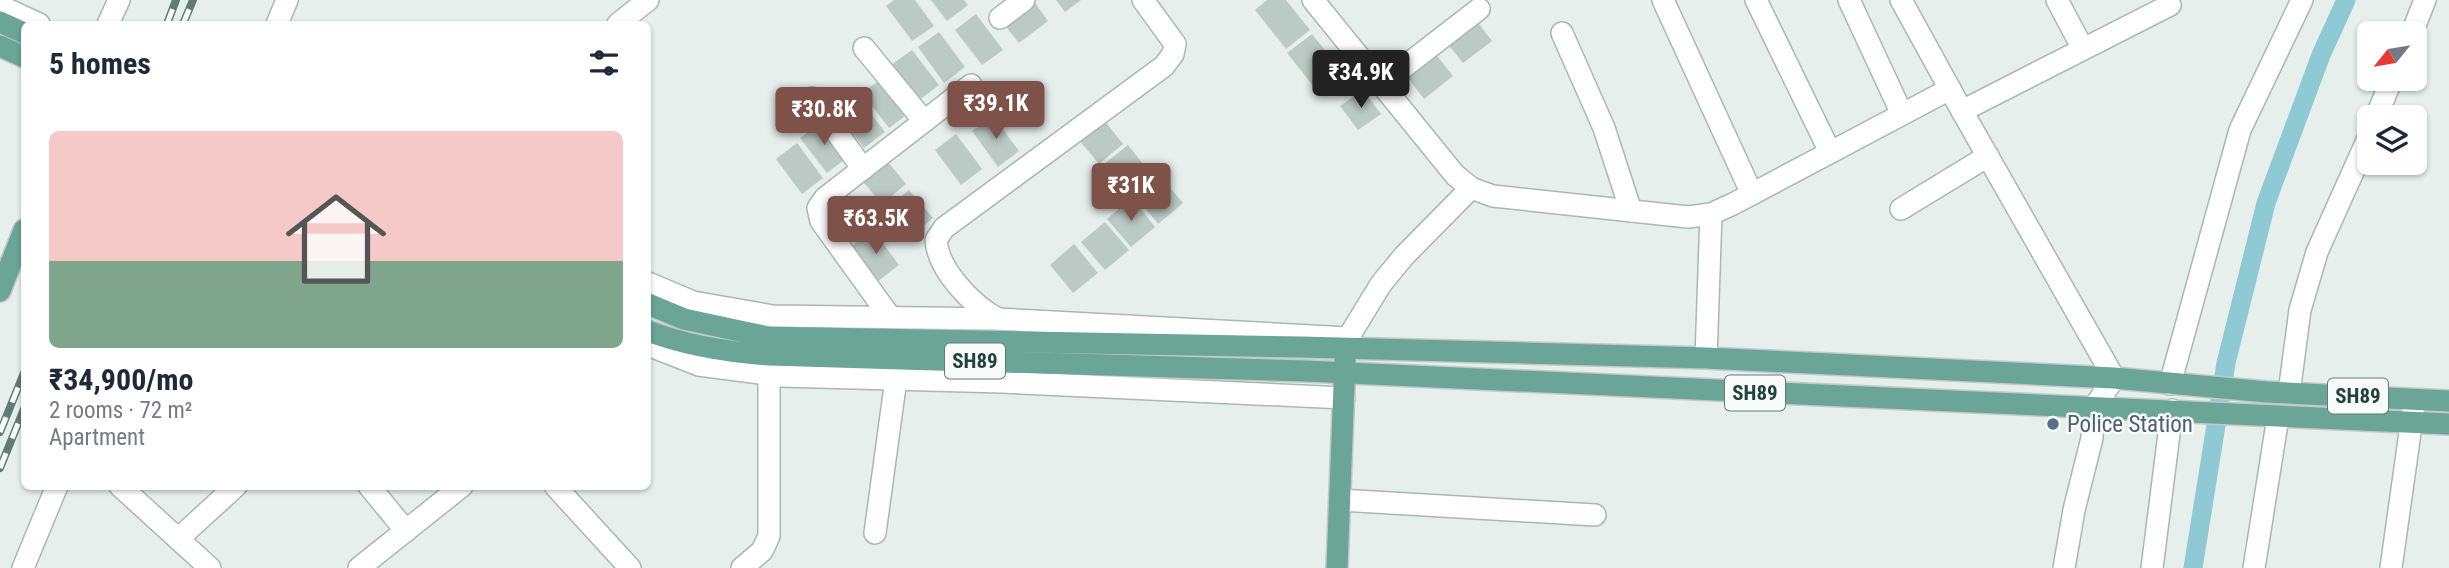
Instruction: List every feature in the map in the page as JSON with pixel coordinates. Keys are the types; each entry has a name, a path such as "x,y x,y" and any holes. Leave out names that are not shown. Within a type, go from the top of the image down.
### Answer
{"main road":[{"path":"0,22 21,32"},
{"path":"0,46 21,56"},
{"path":"0,58 21,68"},
{"path":"0,291 21,238"},
{"name":"SH89","path":"651,305 684,319 767,337 1302,347 1347,343 2115,378 2267,392 2449,401"},
{"name":"SH89","path":"651,332 692,345 727,352 769,355 1344,372 2449,424"},
{"path":"1337,568 1347,343"}],"street":[{"path":"109,21 119,0"},
{"path":"278,21 288,0"},
{"path":"622,21 648,0"},
{"path":"1000,18 1024,0"},
{"path":"998,319 986,312 961,289 937,253 936,240 944,228 1164,66 1173,54 1175,44 1143,0"},
{"path":"1313,0 1455,175 1471,188 1493,196 1688,217 1711,214 1950,89"},
{"path":"1662,0 1752,194"},
{"path":"1756,0 1830,152"},
{"path":"1849,0 1902,114"},
{"path":"1901,0 2115,378 2093,408 2092,438 2074,510 2064,568"},
{"path":"2057,0 2083,49"},
{"path":"2169,384 2240,130 2302,0"},
{"path":"2417,21 2426,0"},
{"path":"1962,111 2170,5"},
{"path":"0,6 32,21"},
{"path":"1382,84 1479,9"},
{"path":"1562,33 1605,128 1631,211"},
{"path":"863,48 924,121"},
{"path":"890,317 821,221 818,208 825,198 971,85"},
{"path":"813,98 863,169"},
{"path":"1901,209 1988,156"},
{"path":"2289,393 2300,310 2317,252 2357,163"},
{"path":"651,284 692,302 773,316 998,319 1347,343 1381,284 1404,256 1471,188"},
{"path":"1706,358 1711,214"},
{"path":"651,346 699,365 769,374 1344,398"},
{"path":"742,568 762,551 769,536 769,374"},
{"path":"875,533 896,379"},
{"path":"2391,568 2415,399"},
{"path":"2152,568 2172,410"},
{"path":"2254,568 2275,417"},
{"path":"23,568 55,490"},
{"path":"124,490 178,539 202,566"},
{"path":"178,539 232,490"},
{"path":"372,490 405,531"},
{"path":"372,564 405,531 456,490"},
{"path":"559,490 630,568"},
{"path":"1340,500 1595,515"}],"building":[{"path":"894,0 915,0 934,26 912,41 886,6"},
{"path":"931,0 964,0 968,5 947,21"},
{"path":"1033,0 1048,21 1019,43 1003,23"},
{"path":"1056,0 1081,0 1065,12"},
{"path":"1267,0 1286,0 1310,30 1286,49 1255,10"},
{"path":"976,14 1003,50 982,65 955,30"},
{"path":"1476,20 1492,41 1463,63 1447,43"},
{"path":"939,32 965,67 944,83 918,47"},
{"path":"1312,34 1343,73 1318,92 1287,53"},
{"path":"912,50 939,85 918,101 891,65"},
{"path":"1437,56 1453,76 1424,99 1408,78"},
{"path":"884,77 910,112 889,128 862,93"},
{"path":"1363,90 1381,114 1358,130 1340,106"},
{"path":"858,97 885,132 864,148 837,113"},
{"path":"1100,115 1123,144 1099,164 1075,135"},
{"path":"993,116 1019,151 998,167 972,131"},
{"path":"822,122 848,157 827,173 800,138"},
{"path":"956,134 982,169 961,185 935,150"},
{"path":"797,143 823,178 802,194 776,159"},
{"path":"1128,145 1151,174 1127,194 1103,165"},
{"path":"883,156 906,184 882,204 858,176"},
{"path":"1159,175 1183,203 1158,224 1135,195"},
{"path":"909,190 933,218 909,238 885,210"},
{"path":"1132,198 1155,227 1131,247 1107,219"},
{"path":"1105,222 1129,250 1105,270 1081,242"},
{"path":"873,230 899,265 878,281 852,246"},
{"path":"1074,244 1098,273 1073,293 1050,265"}],"waterway":[{"path":"2193,568 2226,363 2266,203 2321,55 2346,0"}],"railway":[{"path":"168,21 176,0"},
{"path":"184,21 193,0"},
{"path":"0,432 21,380"},
{"path":"0,468 21,416"}],"place":[{"name":"Police Station","path":"2053,424"}]}
